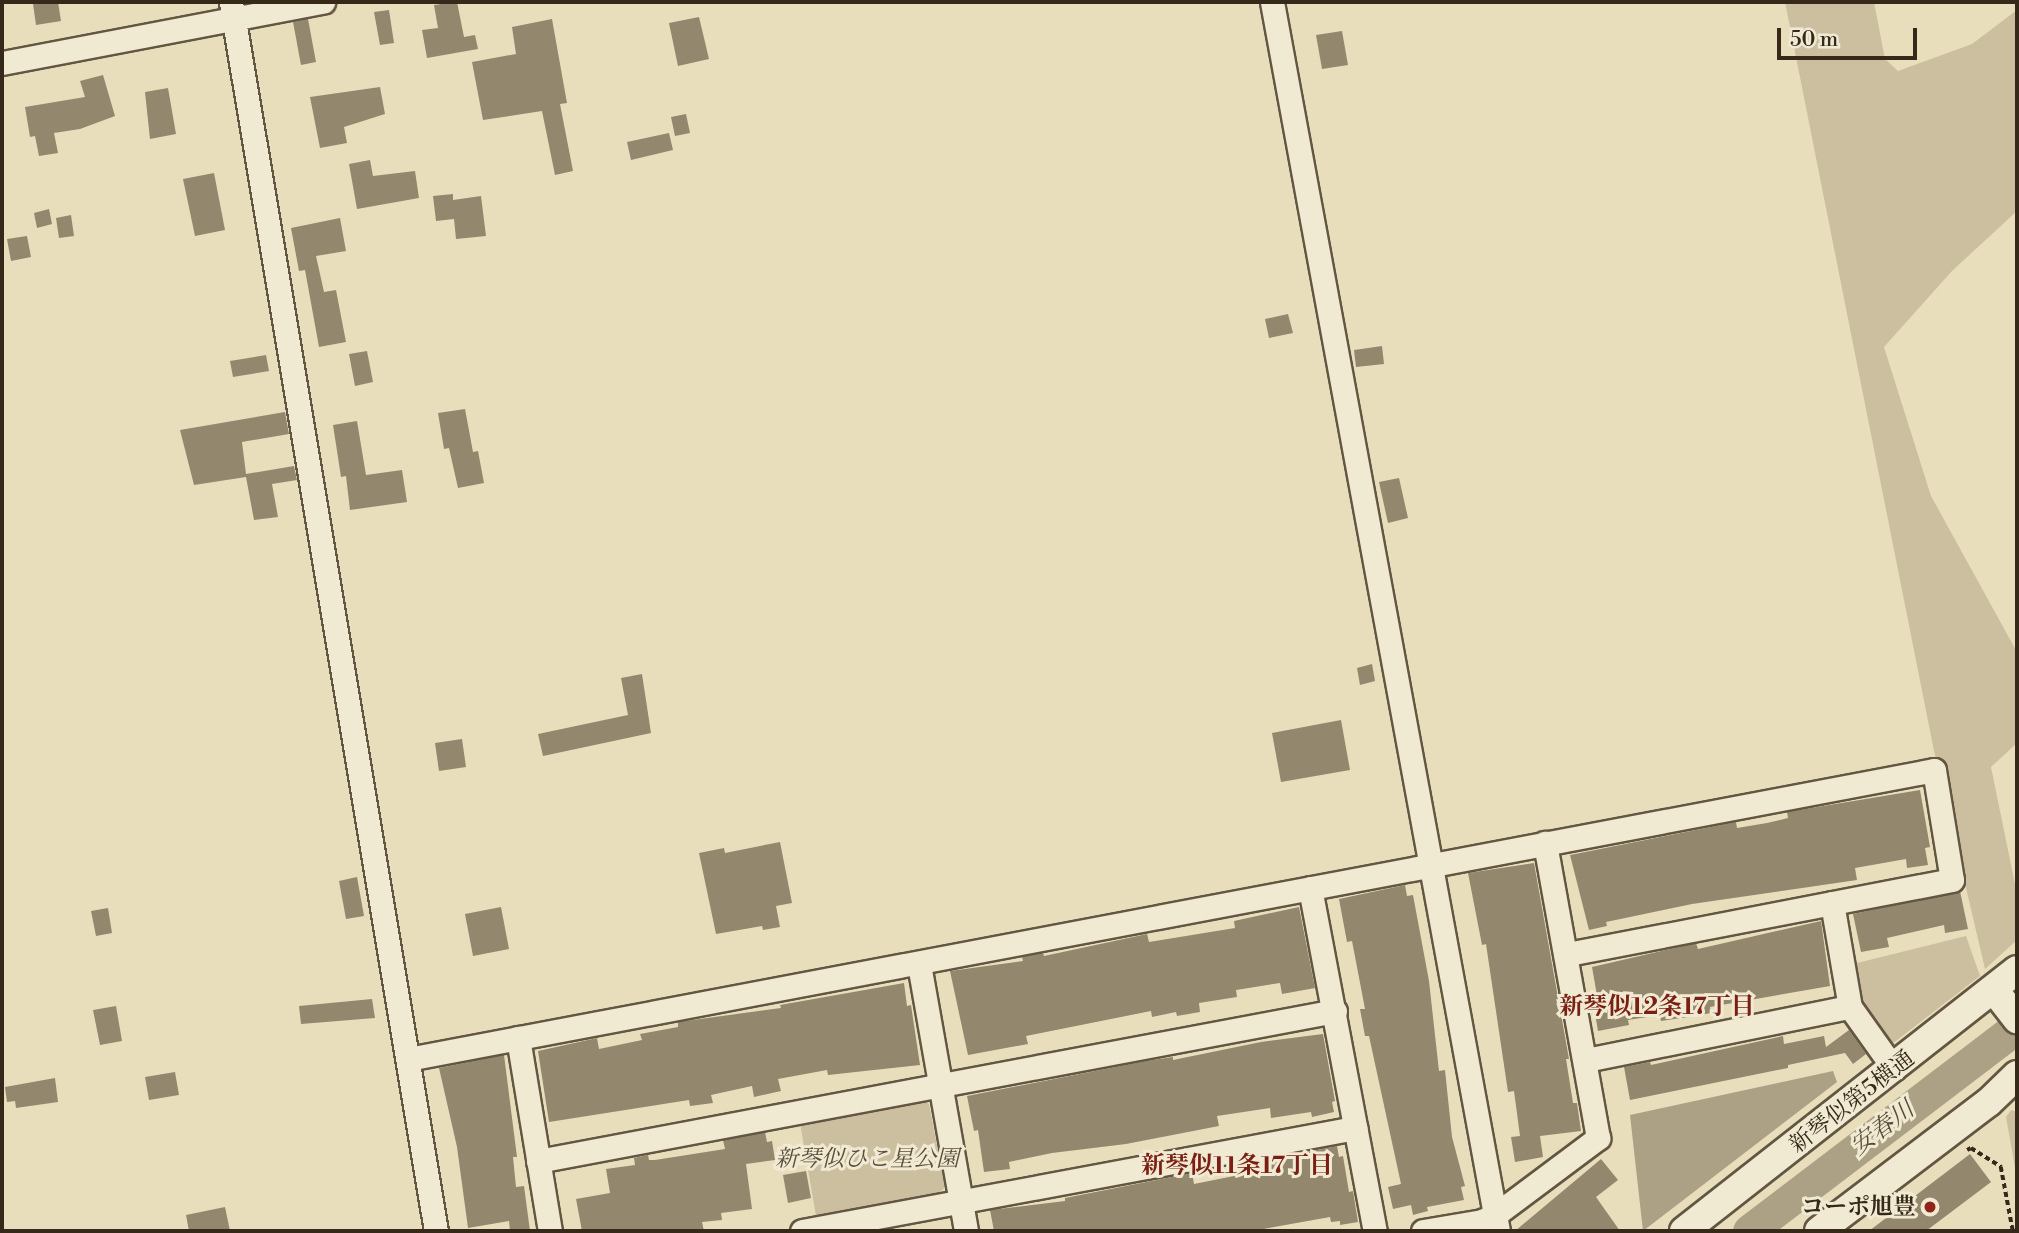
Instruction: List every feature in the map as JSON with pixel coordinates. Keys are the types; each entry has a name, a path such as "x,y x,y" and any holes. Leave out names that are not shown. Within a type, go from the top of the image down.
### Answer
{"street":[{"path":"2,63 233,10 323,2"},
{"path":"1272,2 1497,1223"},
{"path":"233,10 436,1231"},
{"path":"408,1059 919,964 1430,863 1934,770 1952,880 1567,954"},
{"path":"1423,1231 1482,1221 1497,1223 1598,1138 1545,842"},
{"path":"1310,888 1375,1231"},
{"path":"1832,903 1850,1007 1894,1069"},
{"path":"919,964 966,1231"},
{"name":"新琴似第5横通","path":"1684,1231 1894,1069 2006,1005 2017,970"},
{"path":"1586,1060 1850,1007"},
{"path":"538,1161 1335,1011"},
{"path":"517,1038 550,1231"},
{"path":"1819,1231 1989,1102 2017,1075"},
{"path":"802,1231 1355,1128"}],"path":[{"path":"1962,1153 1971,1148 2001,1167 2013,1231"}],"green space":[{"path":"1785,2 1874,2 1885,59 1898,71 1972,44 2017,10 2017,211 1952,271 1884,347 1931,496 2017,652 2017,743 1991,767 2017,894 2017,940 1985,969 1934,751"},
{"path":"1966,936 1980,976 1892,1044 1860,998 1853,964"},
{"name":"新琴似ひこ星公園","path":"923,1099 929,1104 945,1187 938,1195 816,1216 800,1123"},
{"path":"2011,1110 2017,1112 2017,1179 2006,1117"}],"shaded area":[{"path":"1833,1071 1837,1082 1643,1231 1630,1115"}],"building":[{"path":"58,2 61,21 36,25 33,4"},
{"path":"457,2 464,37 475,35 478,49 427,58 422,30 438,28 434,5"},
{"path":"389,10 394,43 380,45 374,12"},
{"path":"699,17 709,59 678,66 669,23"},
{"path":"308,19 316,62 301,65 293,22"},
{"path":"552,19 567,103 560,104 573,171 555,175 542,111 483,120 472,62 516,54 512,27"},
{"path":"1342,31 1348,65 1322,69 1316,35"},
{"path":"103,75 115,116 80,129 54,133 58,153 39,156 35,136 30,137 25,107 85,97 80,81"},
{"path":"380,87 385,114 344,127 347,143 320,148 310,97"},
{"path":"168,88 176,134 150,139 145,92"},
{"path":"686,114 690,133 675,136 671,117"},
{"path":"669,133 673,150 631,160 627,142"},
{"path":"370,160 373,176 415,171 419,198 357,209 349,164"},
{"path":"214,173 225,230 195,236 183,179"},
{"path":"453,194 453,200 481,196 486,236 456,239 454,219 436,221 433,196"},
{"path":"49,209 52,224 37,228 34,213"},
{"path":"71,215 74,236 59,238 56,218"},
{"path":"340,218 346,251 316,256 324,292 336,290 346,342 319,347 305,270 299,271 291,228"},
{"path":"27,236 31,257 11,261 7,239"},
{"path":"1288,314 1293,333 1269,338 1265,319"},
{"path":"1382,346 1384,364 1356,367 1354,350"},
{"path":"367,351 373,382 355,386 349,354"},
{"path":"266,355 269,371 233,377 230,361"},
{"path":"465,409 473,452 478,451 484,483 458,488 449,448 444,449 438,413"},
{"path":"285,412 289,434 242,442 246,474 294,466 297,480 272,484 278,517 254,520 246,477 194,485 180,430"},
{"path":"357,421 366,475 402,470 407,502 350,510 346,476 341,477 333,425"},
{"path":"1399,478 1408,518 1388,523 1379,482"},
{"path":"1372,664 1375,681 1360,685 1357,668"},
{"path":"642,674 651,733 543,756 538,734 628,715 621,678"},
{"path":"1341,720 1350,770 1281,782 1272,733"},
{"path":"462,739 466,767 439,771 435,743"},
{"path":"1920,790 1930,847 1925,848 1928,865 1907,868 1906,859 1855,868 1857,880 1692,904 1606,922 1607,926 1589,930 1570,855 1736,822 1737,828 1767,823 1788,818 1787,812"},
{"path":"780,842 792,903 776,906 780,927 763,930 762,926 716,934 699,853 724,848 725,853"},
{"path":"1534,863 1569,1059 1566,1059 1573,1103 1577,1103 1581,1131 1540,1136 1543,1157 1515,1162 1511,1137 1520,1136 1514,1091 1508,1092 1486,944 1482,945 1468,873"},
{"path":"357,877 364,916 346,919 339,881"},
{"path":"1405,885 1407,896 1413,895 1429,981 1439,1071 1445,1070 1452,1137 1465,1186 1461,1187 1464,1200 1427,1207 1428,1211 1413,1215 1411,1205 1393,1209 1388,1187 1401,1184 1369,1036 1365,1036 1360,1009 1365,1009 1352,941 1347,942 1339,899"},
{"path":"1960,891 1968,929 1945,933 1944,925 1887,938 1889,947 1861,952 1853,914"},
{"path":"501,907 509,949 473,956 465,914"},
{"path":"1299,907 1315,988 1282,994 1280,983 1236,990 1237,997 1199,1003 1200,1012 1177,1016 1176,1012 1152,1017 1151,1011 1026,1036 1028,1044 968,1055 950,971 1023,961 1022,957 1043,953 1044,956 1147,934 1149,942 1235,928 1234,921"},
{"path":"108,908 112,933 96,936 91,911"},
{"path":"1821,921 1830,986 1710,1007 1711,1013 1694,1016 1661,1021 1660,1015 1628,1020 1629,1025 1598,1031 1594,1008 1599,1007 1592,967 1696,943 1698,949"},
{"path":"904,983 907,1006 911,1005 920,1065 828,1075 827,1070 778,1079 781,1091 754,1097 752,1086 711,1095 713,1103 690,1106 689,1100 549,1122 538,1051 597,1038 599,1049 642,1040 640,1034 678,1027 678,1022 781,1008 780,1005"},
{"path":"372,999 375,1018 301,1024 299,1006"},
{"path":"116,1006 122,1041 100,1045 93,1010"},
{"path":"1849,1030 1866,1054 1853,1064 1845,1053 1788,1065 1788,1068 1630,1100 1624,1067 1650,1062 1651,1065 1783,1036 1784,1044 1824,1036 1826,1047"},
{"path":"1323,1034 1335,1101 1332,1102 1334,1112 1312,1117 1311,1112 1271,1118 1270,1108 1217,1116 1219,1126 1126,1144 1052,1153 1009,1162 1010,1169 984,1172 978,1130 974,1131 967,1096 1146,1061 1173,1057 1173,1060 1261,1042"},
{"path":"504,1055 517,1157 513,1157 516,1187 524,1186 530,1231 510,1231 509,1221 468,1228 457,1147 439,1068"},
{"path":"175,1072 179,1095 149,1100 145,1077"},
{"path":"55,1078 58,1102 16,1108 15,1101 7,1102 5,1087"},
{"path":"765,1132 767,1142 772,1141 775,1160 746,1164 752,1209 721,1213 722,1220 702,1222 704,1231 582,1231 576,1199 610,1193 606,1169 635,1165 634,1158 648,1155 649,1160 655,1160 725,1149 723,1140"},
{"path":"1337,1146 1339,1157 1343,1156 1349,1192 1353,1191 1358,1222 1340,1225 1340,1221 1331,1222 1330,1217 1252,1231 994,1231 990,1210 1065,1201 1065,1198 1192,1173 1194,1184 1244,1174 1242,1165"},
{"name":"コーポ旭豊","path":"1970,1154 1991,1182 1926,1231 1869,1231"},
{"path":"1601,1159 1618,1180 1596,1197 1620,1231 1515,1231"},
{"path":"806,1171 811,1198 788,1203 783,1175"},
{"path":"225,1207 230,1231 189,1231 186,1215"}],"waterway":[{"name":"安春川","path":"1749,1231 2017,1027"}],"place":[{"name":"コーポ旭豊","path":"1930,1207"}],"district":[{"name":"新琴似12条17丁目","path":"1657,1008"},
{"name":"新琴似11条17丁目","path":"1237,1167"}]}
